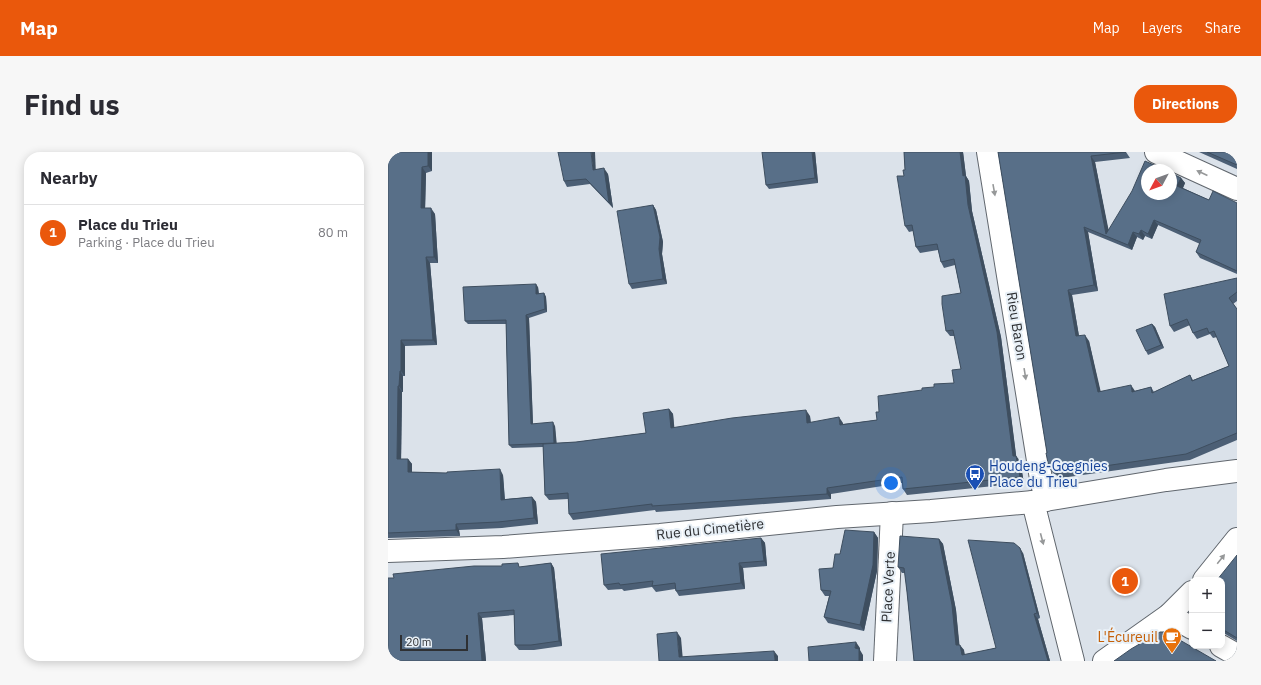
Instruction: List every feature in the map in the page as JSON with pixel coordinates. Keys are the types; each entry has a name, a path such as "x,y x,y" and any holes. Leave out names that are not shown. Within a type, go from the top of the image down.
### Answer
{"street":[{"name":"Rieu Baron","path":"988,152 1041,479 1039,501 1073,661"},
{"path":"1156,152 1237,189"},
{"name":"Rue du Cimetière","path":"388,551 503,547 660,535 837,517 1039,501 1166,480 1237,471"},
{"name":"Place Verte","path":"885,661 892,513"},
{"path":"1206,577 1237,539"},
{"path":"1104,661 1169,615 1189,595"},
{"path":"1169,615 1189,626"},
{"path":"1225,648 1237,655"}],"building":[{"path":"388,152 428,152 428,166 422,167 421,208 431,208 434,257 426,257 433,340 401,340 401,371 398,386 397,459 408,459 408,472 447,473 500,469 501,500 532,497 534,518 498,522 456,524 456,530 388,533"},
{"path":"558,152 591,152 593,170 604,168 609,203 586,179 564,181"},
{"path":"762,152 812,152 815,178 766,185"},
{"path":"904,152 960,152 963,176 965,175 968,205 997,332 1013,456 1016,456 1020,477 903,489 902,477 827,488 827,494 652,506 652,504 569,514 568,493 545,495 543,444 576,442 646,433 643,413 669,409 671,428 732,418 806,410 807,423 839,417 840,425 877,420 876,412 879,412 878,396 922,390 922,388 934,387 934,384 954,383 952,370 961,369 953,330 946,331 942,296 961,293 954,259 941,262 937,244 916,247 912,225 905,226 897,176 904,176"},
{"path":"998,152 1126,152 1091,156 1106,234 1132,191 1141,170 1141,200 1177,200 1177,186 1209,200 1213,191 1237,203 1237,271 1196,252 1201,240 1154,220 1148,234 1141,230 1139,234 1133,232 1128,245 1084,227 1094,285 1068,290 1076,336 1085,335 1098,392 1131,385 1132,392 1151,387 1152,393 1190,375 1192,381 1229,366 1214,331 1209,333 1207,328 1193,333 1187,319 1170,326 1164,294 1237,278 1237,292 1229,298 1237,309 1237,433 1186,454 1057,473 1049,468"},
{"path":"1207,152 1237,152 1237,165"},
{"path":"1145,161 1152,164 1144,164"},
{"path":"1177,176 1181,178 1177,186"},
{"path":"653,205 660,237 659,249 663,279 629,284 617,211"},
{"path":"536,284 536,294 544,293 545,309 526,315 531,424 553,422 554,443 509,445 506,320 465,321 463,287"},
{"path":"1152,324 1161,345 1146,351 1136,330"},
{"path":"845,530 874,532 873,565 860,625 824,617 831,591 821,590 819,569 833,568 835,554 840,554"},
{"path":"900,536 939,539 952,605 956,645 960,645 962,655 996,648 968,540 1014,543 1020,548 1037,613 1034,614 1048,661 914,661 904,568 898,567"},
{"path":"761,538 764,561 739,563 741,583 676,591 675,583 652,586 653,581 620,585 619,583 604,585 601,554"},
{"path":"1237,555 1237,638 1225,631 1225,577 1219,577"},
{"path":"518,563 519,567 551,563 559,641 531,645 515,645 514,610 478,613 482,661 388,661 388,578 394,578 393,574 474,566 502,566 502,564"},
{"path":"677,632 679,657 774,651 775,661 659,661 657,634"},
{"path":"1160,632 1166,632 1189,645 1189,649 1195,649 1216,661 1114,661"},
{"path":"856,642 855,648 859,649 859,661 809,661 808,647"}],"place":[{"name":"Houdeng-Gœgnies Place du Trieu","path":"975,491"},
{"name":"Place du Trieu","path":"1125,581"},
{"name":"L'Écureuil","path":"1172,654"}]}
